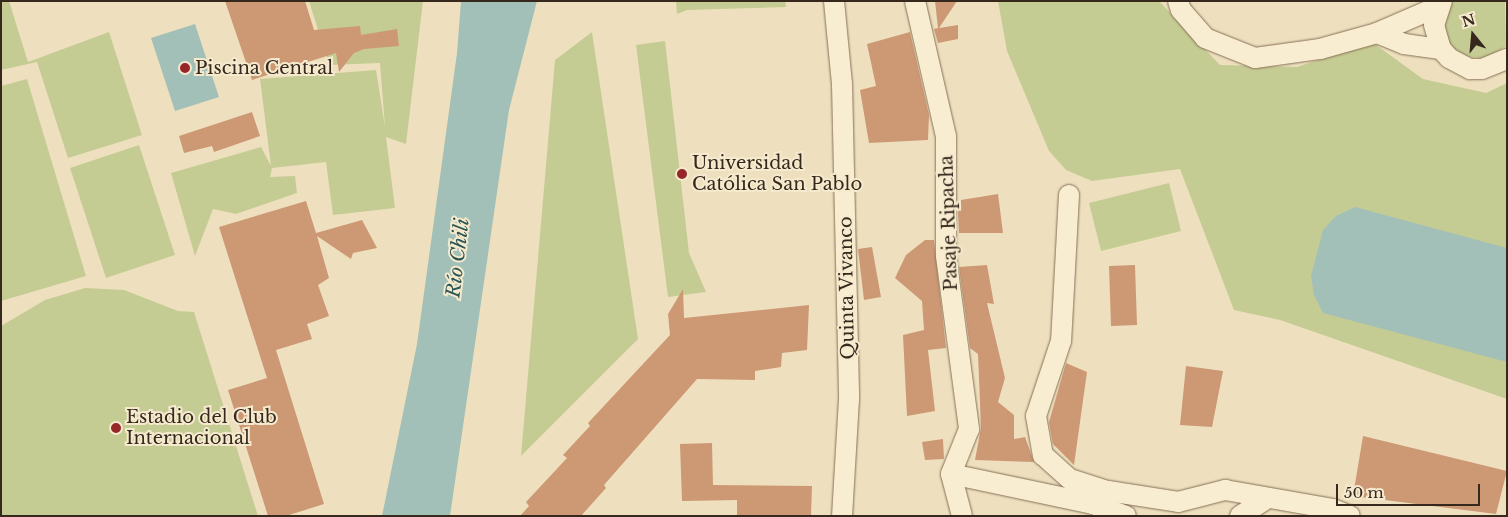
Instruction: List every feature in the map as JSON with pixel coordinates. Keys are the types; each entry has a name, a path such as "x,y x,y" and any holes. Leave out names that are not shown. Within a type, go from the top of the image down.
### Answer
{"street":[{"name":"Quinta Vivanco","path":"834,1 842,93 849,399 842,516"},
{"name":"Pasaje Ripacha","path":"915,1 946,136 946,256 969,429 951,474"},
{"path":"1178,1 1181,10 1205,38 1255,58 1320,49 1377,33 1439,4"},
{"path":"1439,4 1434,25 1441,49 1454,62 1470,69 1494,67 1507,59"},
{"path":"1377,33 1404,44 1441,49"},
{"path":"1069,195 1061,341 1036,416 1043,455 1070,479 1101,497 1126,516"},
{"path":"962,516 951,474 1101,497 1154,501 1178,502 1224,490 1268,498 1299,509 1333,509 1350,516"},
{"path":"1240,516 1268,498"}],"green space":[{"path":"1,1 9,1 28,62 109,32 142,135 68,158 37,62 1,70"},
{"path":"309,1 423,1 406,144 386,137 395,208 333,215 326,162 272,168 270,177 295,176 297,193 236,214 213,209 195,256 171,173 261,147 271,166 260,79 376,70 385,127 380,63 329,65"},
{"path":"676,1 785,1 786,7 687,10 677,14"},
{"path":"998,1 1159,1 1220,65 1297,67 1372,42 1423,79 1486,93 1507,83 1507,399 1280,320 1234,310 1180,169 1092,181 1066,170 1049,151 1007,51"},
{"path":"1452,1 1505,1 1506,46 1486,59 1463,56 1454,50 1443,30 1446,8"},
{"path":"592,32 638,339 521,456 555,60"},
{"path":"665,41 689,253 706,292 668,297 636,45"},
{"path":"27,79 86,276 1,301 1,86"},
{"path":"139,145 175,255 106,278 70,168"},
{"path":"1169,183 1181,231 1101,251 1089,203"},
{"name":"Estadio del Club Internacional","path":"85,288 124,290 178,311 194,312 258,516 1,516 1,326 45,300"}],"water":[{"name":"Río Chili","path":"461,1 537,1 509,110 450,516 382,516 417,344 457,53"},
{"name":"Piscina Central","path":"195,24 219,97 175,111 151,38"},
{"path":"1355,207 1507,248 1507,362 1323,313 1314,295 1311,276 1323,230 1336,216"}],"building":[{"path":"225,1 305,1 314,30 360,26 361,35 397,29 399,46 364,49 354,53 339,72 336,53 252,80"},
{"path":"935,1 957,1 939,28 958,25 958,39 938,43 934,29 938,28"},
{"path":"910,32 929,115 928,140 869,143 860,90 876,86 867,44"},
{"path":"252,112 260,136 214,152 212,146 184,153 179,136"},
{"path":"998,194 1003,233 959,233 958,212 961,200"},
{"path":"306,201 316,233 362,220 377,248 353,253 351,259 317,236 329,278 318,285 329,316 307,324 312,339 276,350 324,504 286,516 268,516 228,390 267,378 219,227"},
{"path":"925,240 934,240 946,348 928,350 935,411 907,416 903,335 924,330 922,301 895,278 906,255"},
{"path":"872,247 881,297 864,300 858,249"},
{"path":"987,265 994,304 987,303 1005,378 998,402 1014,415 1014,439 1025,437 1034,462 975,460 981,428 978,354 970,348 959,267"},
{"path":"1135,265 1137,325 1111,326 1109,266"},
{"path":"683,289 684,318 809,305 807,350 782,353 781,367 755,371 755,380 697,379 604,485 606,488 581,516 520,516 529,506 526,502 567,458 563,455 590,426 588,423 670,335 668,314"},
{"path":"1066,363 1087,372 1074,465 1053,444 1049,422"},
{"path":"1186,366 1223,371 1212,427 1180,425"},
{"path":"1363,436 1507,471 1496,514 1353,496"},
{"path":"943,439 944,459 925,460 922,442"},
{"path":"712,443 713,485 812,486 811,516 737,516 737,500 682,501 680,444"}],"place":[{"name":"Piscina Central","path":"185,68"},
{"name":"Universidad Católica San Pablo","path":"682,174"},
{"name":"Estadio del Club Internacional","path":"116,428"}]}
